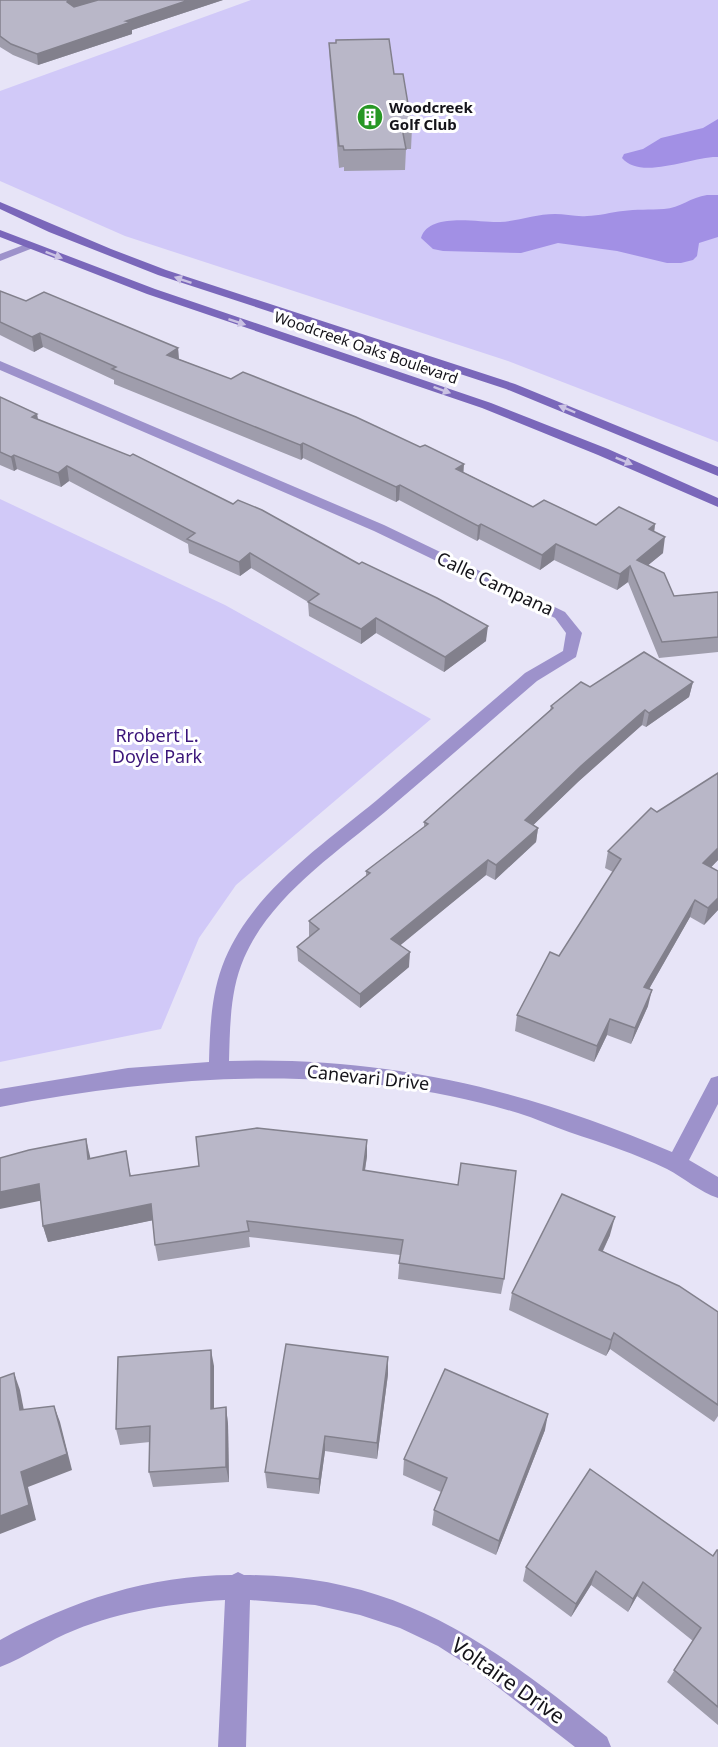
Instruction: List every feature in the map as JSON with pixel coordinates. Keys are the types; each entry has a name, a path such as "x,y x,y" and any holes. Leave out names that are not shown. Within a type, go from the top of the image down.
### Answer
{"main road":[{"name":"Woodcreek Oaks Boulevard","path":"0,205 57,232 161,272 452,366 557,404 718,472"},
{"path":"29,246 57,232"},
{"name":"Woodcreek Oaks Boulevard","path":"0,233 137,288 408,378 525,420 650,471 718,503"}],"street":[{"path":"0,258 29,246"},
{"name":"Calle Campana","path":"0,365 379,528 560,615 574,633 570,653 531,677 312,864 253,927 235,958 225,990 221,1019 219,1070"},
{"name":"Canevari Drive","path":"0,1098 62,1084 137,1075 219,1070 290,1070 369,1076 436,1085 517,1104 676,1164 718,1189"},
{"path":"676,1164 718,1084"},
{"path":"232,1747 238,1586"},
{"name":"Voltaire Drive","path":"0,1654 84,1613 166,1592 238,1586 305,1590 377,1606 436,1632 515,1680 597,1747"}],"green space":[{"path":"251,0 718,0 718,442 508,361 125,236 0,181 0,91"},
{"name":"Rrobert L. Doyle Park","path":"0,499 225,605 431,719 236,885 199,938 161,1029 0,1062"}],"shaded area":[{"path":"718,119 718,157 654,168 631,165 622,158 624,154 643,149 661,138 703,128"},
{"path":"707,195 718,195 718,237 699,243 697,256 693,260 681,263 667,263 617,251 558,243 521,253 443,251 433,249 421,238 434,224 444,221 500,222 548,214 592,216 628,210 664,209"}],"building":[{"path":"0,0 69,0 67,2 74,7 98,0 189,0 37,54 11,44 0,36"},
{"name":"Woodcreek Golf Club","path":"389,39 394,74 403,74 412,128 402,128 406,149 344,150 343,146 339,146 329,43 336,43 336,40"},
{"path":"0,291 26,301 44,292 178,348 167,355 231,379 243,372 356,417 420,447 425,445 464,464 456,469 533,507 544,500 596,525 619,507 655,524 649,529 665,537 637,560 664,573 674,596 718,592 718,637 662,642 630,566 620,574 556,544 542,555 481,524 478,526 400,485 396,487 303,443 300,445 112,369 116,367 40,333 32,337 0,322"},
{"path":"0,397 37,414 32,417 130,456 133,454 233,504 238,500 262,510 359,564 362,562 437,598 488,626 445,657 376,618 361,629 308,602 319,594 250,553 239,562 187,539 195,533 67,466 58,473 14,455 11,457 0,452"},
{"path":"644,652 693,682 649,713 645,710 581,766 525,820 538,828 496,865 488,860 391,939 410,952 360,994 297,947 319,929 309,921 370,873 366,871 428,824 424,822 553,708 551,706 581,682 590,687"},
{"path":"718,773 718,848 703,863 718,871 718,898 708,908 695,900 644,987 652,990 635,1028 610,1019 597,1046 517,1015 550,952 559,956 621,859 608,851 651,808 657,812"},
{"path":"257,1128 367,1140 363,1170 458,1185 461,1163 516,1171 504,1279 399,1263 403,1240 247,1221 249,1231 155,1245 151,1204 43,1226 39,1184 0,1192 0,1158 29,1150 86,1139 88,1159 126,1151 130,1176 199,1166 196,1137"},
{"path":"562,1194 615,1217 599,1250 679,1286 718,1312 718,1405 614,1333 611,1340 512,1293"},
{"path":"286,1344 388,1357 377,1443 325,1436 319,1479 265,1472"},
{"path":"211,1350 211,1409 226,1407 226,1467 149,1472 150,1426 116,1429 118,1357"},
{"path":"445,1369 548,1414 499,1541 434,1510 447,1478 404,1459"},
{"path":"14,1373 20,1410 54,1406 67,1454 21,1472 29,1505 0,1516 0,1378"},
{"path":"590,1469 713,1556 718,1550 718,1707 674,1670 701,1628 643,1582 633,1599 596,1571 576,1604 526,1567"}],"place":[{"name":"Woodcreek Golf Club","path":"370,117"}]}
